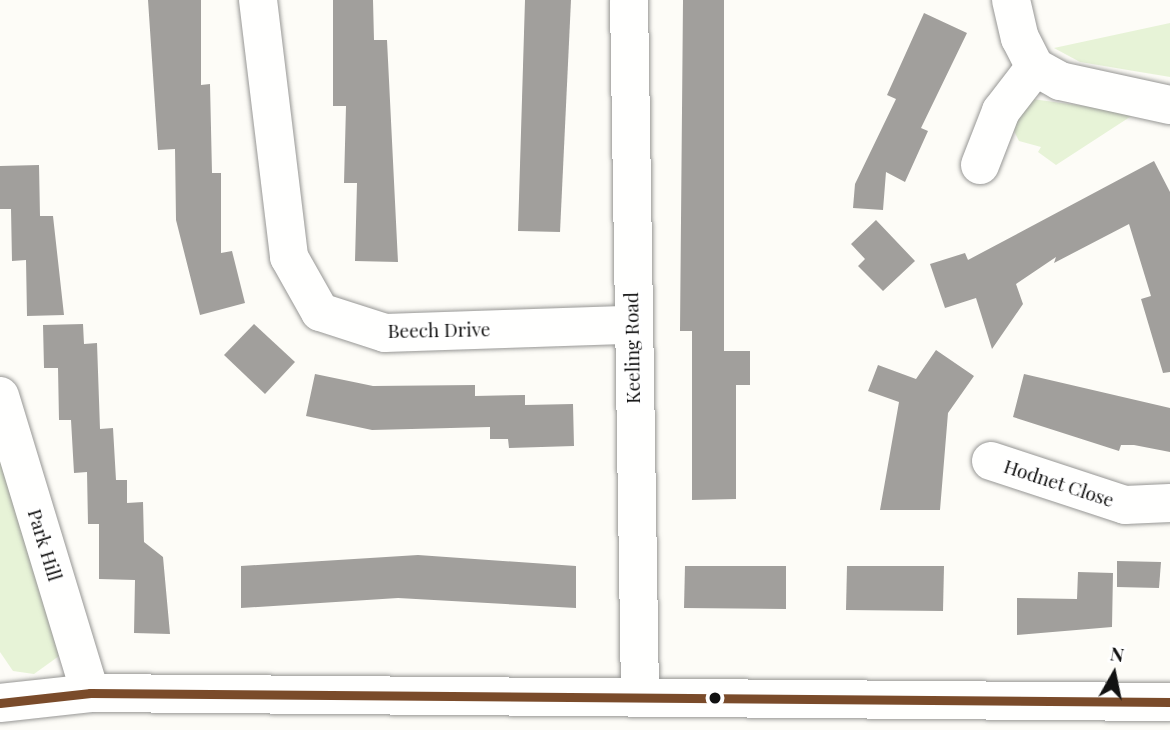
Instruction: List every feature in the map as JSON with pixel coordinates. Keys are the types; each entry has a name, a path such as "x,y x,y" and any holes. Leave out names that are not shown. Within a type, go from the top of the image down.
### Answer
{"street":[{"name":"Beech Drive","path":"258,0 289,257 320,312 385,333 631,325"},
{"name":"Keeling Road","path":"629,0 631,325 639,695"},
{"path":"1012,0 1020,38 1035,67 1060,81 1170,105"},
{"path":"980,165 1001,111 1035,67"},
{"name":"Park Hill","path":"0,396 90,693"},
{"name":"Hodnet Close","path":"990,461 1125,505 1170,503"},
{"path":"0,703 90,693 639,695 1170,702"}],"green space":[{"path":"1170,23 1170,77 1080,62 1054,48"},
{"path":"1032,99 1136,113 1056,165 1038,152 1041,147 1019,141 1014,131 1016,114"},
{"path":"0,461 59,656 34,674 13,671 0,652"}],"building":[{"path":"148,0 201,0 201,85 210,84 212,173 221,173 221,253 232,251 245,303 200,315 176,220 175,149 158,150"},
{"path":"333,0 373,0 374,40 387,40 398,262 355,261 357,183 344,183 346,106 333,106"},
{"path":"525,0 571,0 560,232 518,231"},
{"path":"683,0 724,0 724,351 750,351 750,385 736,385 736,499 692,500 692,331 680,331"},
{"path":"924,13 967,33 921,128 928,131 905,182 886,172 883,210 853,208 855,184 896,99 887,95"},
{"path":"1154,161 1170,192 1170,372 1163,373 1141,299 1151,296 1129,224 1054,263 1056,257 1016,284 1023,304 992,349 976,298 945,308 930,264 965,253 968,260"},
{"path":"39,165 40,216 53,216 64,315 27,316 26,260 12,261 11,209 0,209 0,166"},
{"path":"876,220 915,261 883,291 858,266 865,259 851,244"},
{"path":"83,324 84,344 97,343 100,429 113,428 116,480 127,480 127,503 143,502 144,542 163,557 170,634 134,633 135,580 99,579 99,524 88,524 87,472 74,473 71,420 59,420 58,368 44,368 43,325"},
{"path":"254,324 295,362 265,394 224,355"},
{"path":"936,350 974,376 948,413 940,510 880,510 899,402 868,391 878,365 916,379"},
{"path":"315,374 373,386 475,385 475,396 525,395 525,405 573,404 574,446 509,448 508,439 490,439 490,427 372,430 306,416"},
{"path":"1024,374 1170,408 1170,452 1134,445 1121,445 1119,451 1013,417"},
{"path":"418,555 576,566 576,608 398,598 241,608 241,566"},
{"path":"1117,561 1161,562 1159,588 1117,587"},
{"path":"685,566 786,566 786,609 684,608"},
{"path":"847,566 944,566 943,611 846,610"},
{"path":"1078,572 1113,573 1112,627 1017,635 1017,598 1077,599"}],"transit line":[{"path":"0,703 90,693 1170,702"}]}
